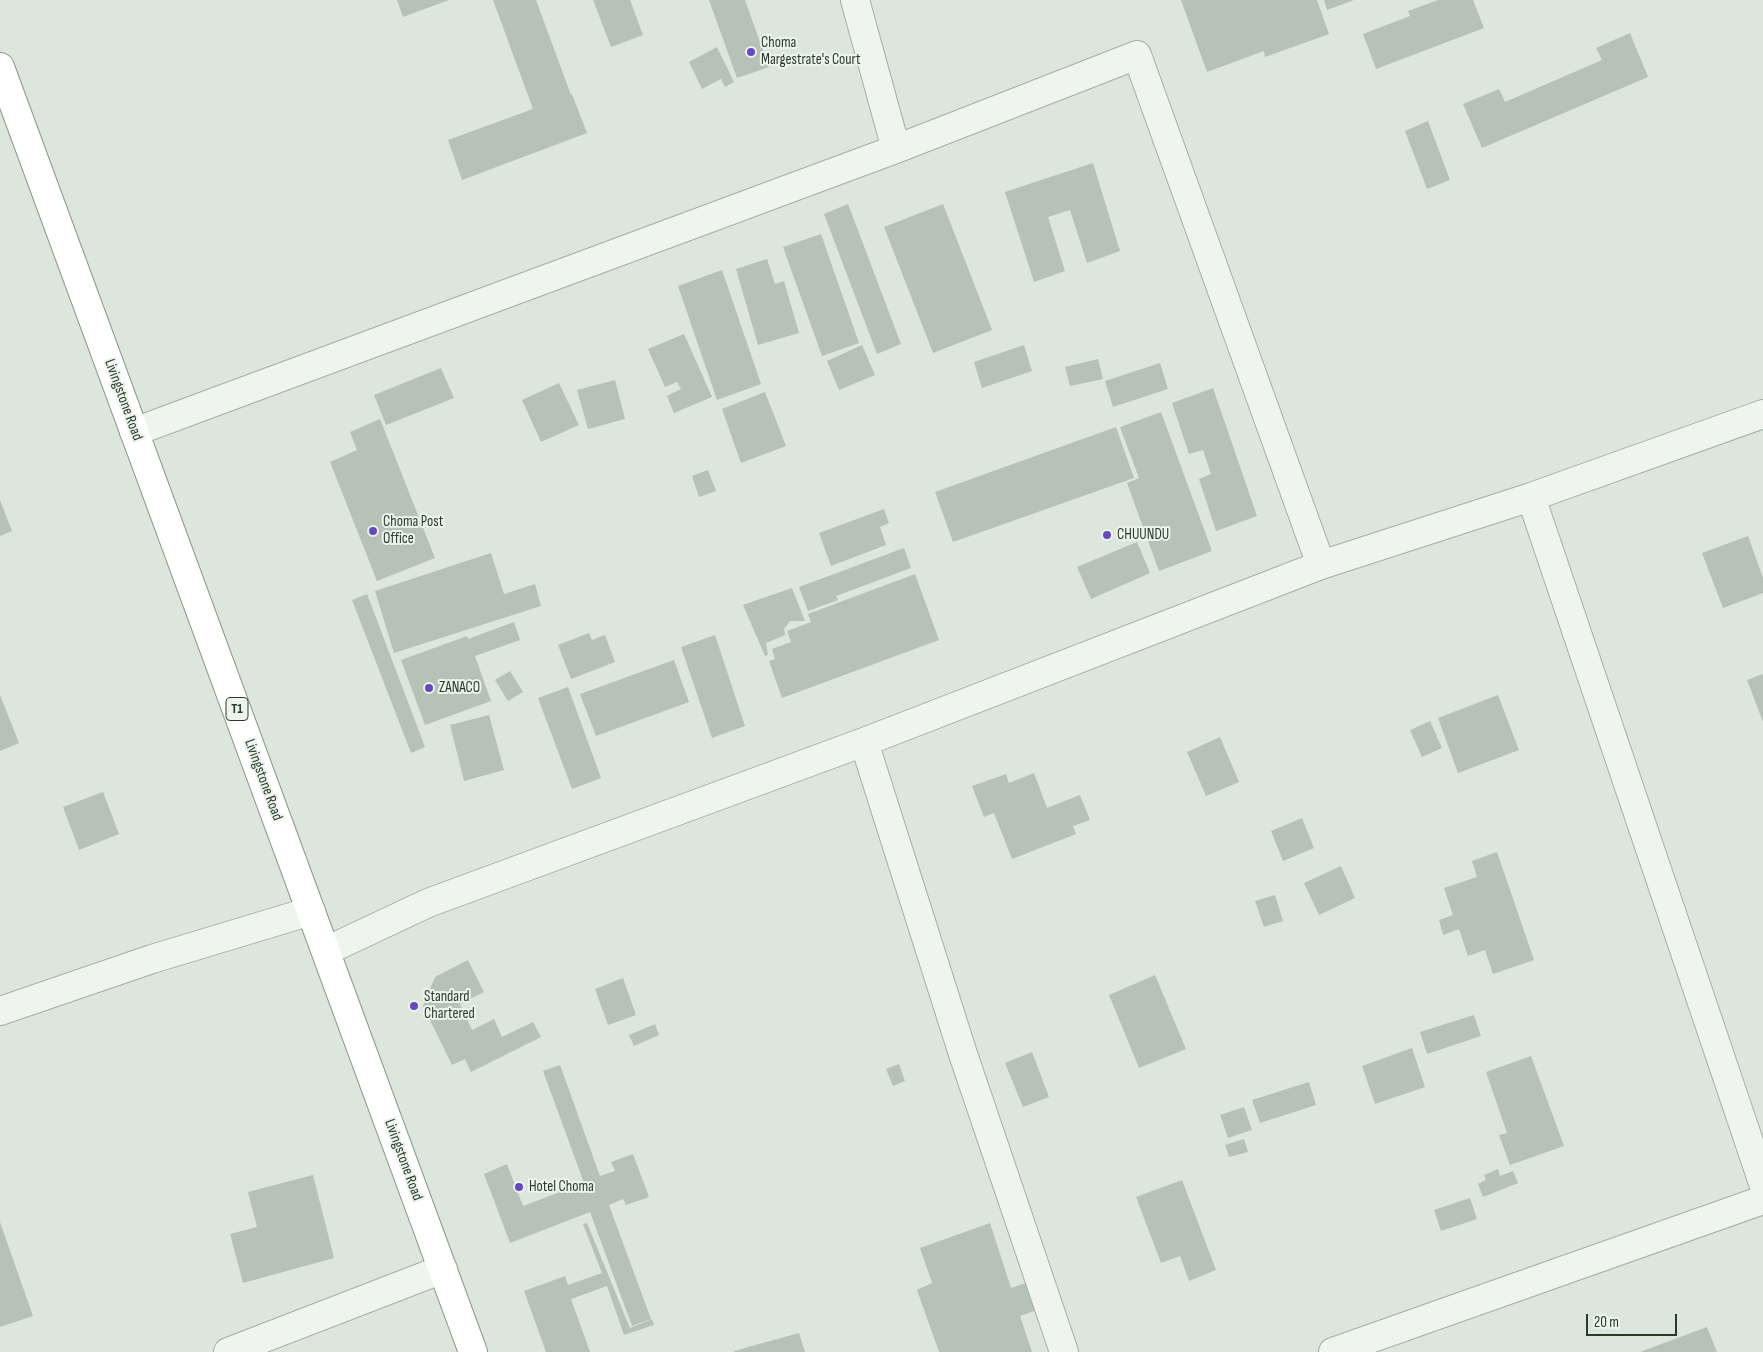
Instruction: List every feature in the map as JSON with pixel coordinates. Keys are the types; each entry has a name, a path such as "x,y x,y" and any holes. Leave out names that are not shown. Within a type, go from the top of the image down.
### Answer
{"highway":[{"name":"Livingstone Road","path":"0,67 473,1352"}],"street":[{"path":"855,0 896,149"},
{"path":"134,432 896,149 1136,55 1321,565"},
{"path":"326,951 428,903 864,742 1321,565 1531,497 1763,414"},
{"path":"1531,497 1763,1183"},
{"path":"864,742 960,1044 1064,1352"},
{"path":"0,1011 152,959 311,911"},
{"path":"1333,1352 1763,1200"},
{"path":"228,1352 443,1269"}],"building":[{"path":"397,0 449,0 403,17"},
{"path":"493,0 536,0 587,133 462,180 448,140 533,109"},
{"path":"593,0 630,0 643,35 611,47"},
{"path":"709,0 745,0 769,67 737,78"},
{"path":"1181,0 1317,0 1329,34 1265,57 1264,51 1207,72"},
{"path":"1324,0 1354,0 1327,10"},
{"path":"1438,0 1473,0 1484,28 1376,69 1363,34 1410,16 1408,11"},
{"path":"1630,33 1648,77 1482,148 1463,104 1499,89 1505,102 1602,60 1596,48"},
{"path":"717,47 734,82 725,87 721,79 702,89 689,62"},
{"path":"1428,121 1450,180 1427,189 1405,131"},
{"path":"1093,163 1120,251 1087,263 1070,210 1048,217 1065,271 1034,282 1005,192"},
{"path":"848,204 901,344 877,354 824,214"},
{"path":"943,204 992,330 933,353 884,227"},
{"path":"821,234 859,343 822,356 783,247"},
{"path":"767,259 775,284 784,281 799,333 758,345 736,269"},
{"path":"722,270 761,384 717,400 678,286"},
{"path":"684,334 712,397 674,413 667,396 681,389 677,382 665,387 648,349"},
{"path":"862,345 875,375 839,390 827,361"},
{"path":"1024,345 1032,371 982,388 974,362"},
{"path":"1098,359 1103,379 1070,386 1065,367"},
{"path":"1160,363 1168,389 1113,407 1105,381"},
{"path":"441,368 454,398 386,425 374,395"},
{"path":"615,380 625,419 588,429 577,390"},
{"path":"559,383 579,425 541,442 522,400"},
{"path":"1213,388 1257,516 1216,531 1199,479 1211,474 1203,450 1189,454 1172,403"},
{"path":"765,392 786,446 741,463 722,409"},
{"path":"1161,412 1212,551 1159,571 1127,483 1139,478 1120,427"},
{"path":"380,419 435,558 377,581 330,462 357,450 350,432"},
{"path":"1116,427 1134,478 953,542 935,492"},
{"path":"708,470 716,491 699,497 692,476"},
{"path":"0,500 12,531 0,536"},
{"path":"884,509 889,523 880,527 886,545 831,566 819,533"},
{"path":"1748,536 1763,578 1763,593 1723,608 1702,553"},
{"path":"1137,542 1150,573 1091,599 1077,567"},
{"path":"904,548 911,568 836,596 838,600 808,611 799,587"},
{"path":"491,553 504,594 535,584 541,606 394,653 375,591"},
{"path":"915,574 939,640 782,698 769,661 775,659 772,649 791,642 787,631 811,622 808,614"},
{"path":"792,588 805,621 790,621 784,629 785,635 766,643 768,655 765,656 743,605"},
{"path":"367,594 425,747 411,753 352,600"},
{"path":"514,622 520,640 475,656 491,701 425,725 401,660 467,636 468,639"},
{"path":"589,633 592,640 605,635 615,662 571,679 558,645"},
{"path":"715,635 745,726 712,738 681,647"},
{"path":"674,660 689,702 596,736 580,694"},
{"path":"510,671 523,692 508,701 495,680"},
{"path":"1763,674 1763,722 1747,680"},
{"path":"568,687 601,778 572,789 538,698"},
{"path":"0,695 19,743 0,751"},
{"path":"1498,695 1519,750 1458,773 1438,718"},
{"path":"489,715 504,770 464,781 450,725"},
{"path":"1430,721 1442,748 1422,757 1410,730"},
{"path":"1220,737 1239,782 1206,796 1187,752"},
{"path":"1034,773 1047,808 1080,795 1090,820 1073,826 1076,834 1012,859 994,813 984,817 972,786 1006,774 1009,783"},
{"path":"103,792 119,834 79,850 63,807"},
{"path":"1302,818 1314,848 1283,861 1271,831"},
{"path":"1497,852 1534,960 1493,974 1485,950 1468,956 1459,929 1443,935 1439,920 1453,915 1444,888 1477,877 1472,861"},
{"path":"1341,866 1355,898 1319,915 1304,883"},
{"path":"1275,895 1283,921 1264,927 1255,901"},
{"path":"468,960 484,992 460,1004 472,1030 494,1019 502,1037 533,1022 541,1037 471,1072 465,1059 452,1065 423,1006 435,977"},
{"path":"1155,975 1186,1049 1139,1068 1109,995"},
{"path":"623,978 636,1015 608,1025 595,989"},
{"path":"1474,1015 1481,1036 1427,1054 1420,1032"},
{"path":"655,1024 659,1035 634,1046 629,1035"},
{"path":"1412,1048 1425,1087 1375,1104 1362,1066"},
{"path":"1032,1052 1049,1097 1023,1107 1005,1063"},
{"path":"1531,1056 1564,1146 1510,1165 1499,1135 1507,1133 1486,1072"},
{"path":"899,1064 905,1081 893,1086 886,1069"},
{"path":"560,1065 600,1176 615,1171 611,1162 633,1154 649,1197 626,1205 623,1199 609,1205 651,1319 632,1326 590,1212 510,1243 484,1174 507,1164 523,1206 584,1183 543,1071"},
{"path":"1309,1082 1316,1105 1260,1123 1252,1100"},
{"path":"1244,1107 1252,1130 1228,1138 1220,1115"},
{"path":"1244,1139 1248,1152 1229,1157 1225,1145"},
{"path":"1498,1169 1500,1176 1513,1171 1518,1183 1483,1197 1478,1184 1486,1180 1484,1175"},
{"path":"313,1175 334,1258 243,1283 230,1234 257,1227 248,1192"},
{"path":"1182,1180 1216,1270 1189,1281 1180,1256 1161,1263 1136,1197"},
{"path":"1470,1198 1477,1219 1441,1231 1434,1210"},
{"path":"0,1222 33,1316 0,1327"},
{"path":"587,1223 630,1328 652,1319 654,1325 624,1335 607,1286 571,1299 590,1352 546,1352 524,1291 565,1276 568,1285 602,1273 583,1224"},
{"path":"990,1223 1011,1288 1034,1280 1043,1308 1020,1316 1032,1352 939,1352 917,1290 932,1283 920,1248"},
{"path":"1707,1327 1717,1352 1640,1352"},
{"path":"799,1333 805,1352 734,1352 734,1351"}],"place":[{"name":"Choma Margestrate's Court","path":"751,52"},
{"name":"Choma Post Office","path":"373,531"},
{"name":"CHUUNDU","path":"1107,535"},
{"name":"ZANACO","path":"429,688"},
{"name":"Standard Chartered","path":"414,1006"},
{"name":"Hotel Choma","path":"519,1187"}]}
